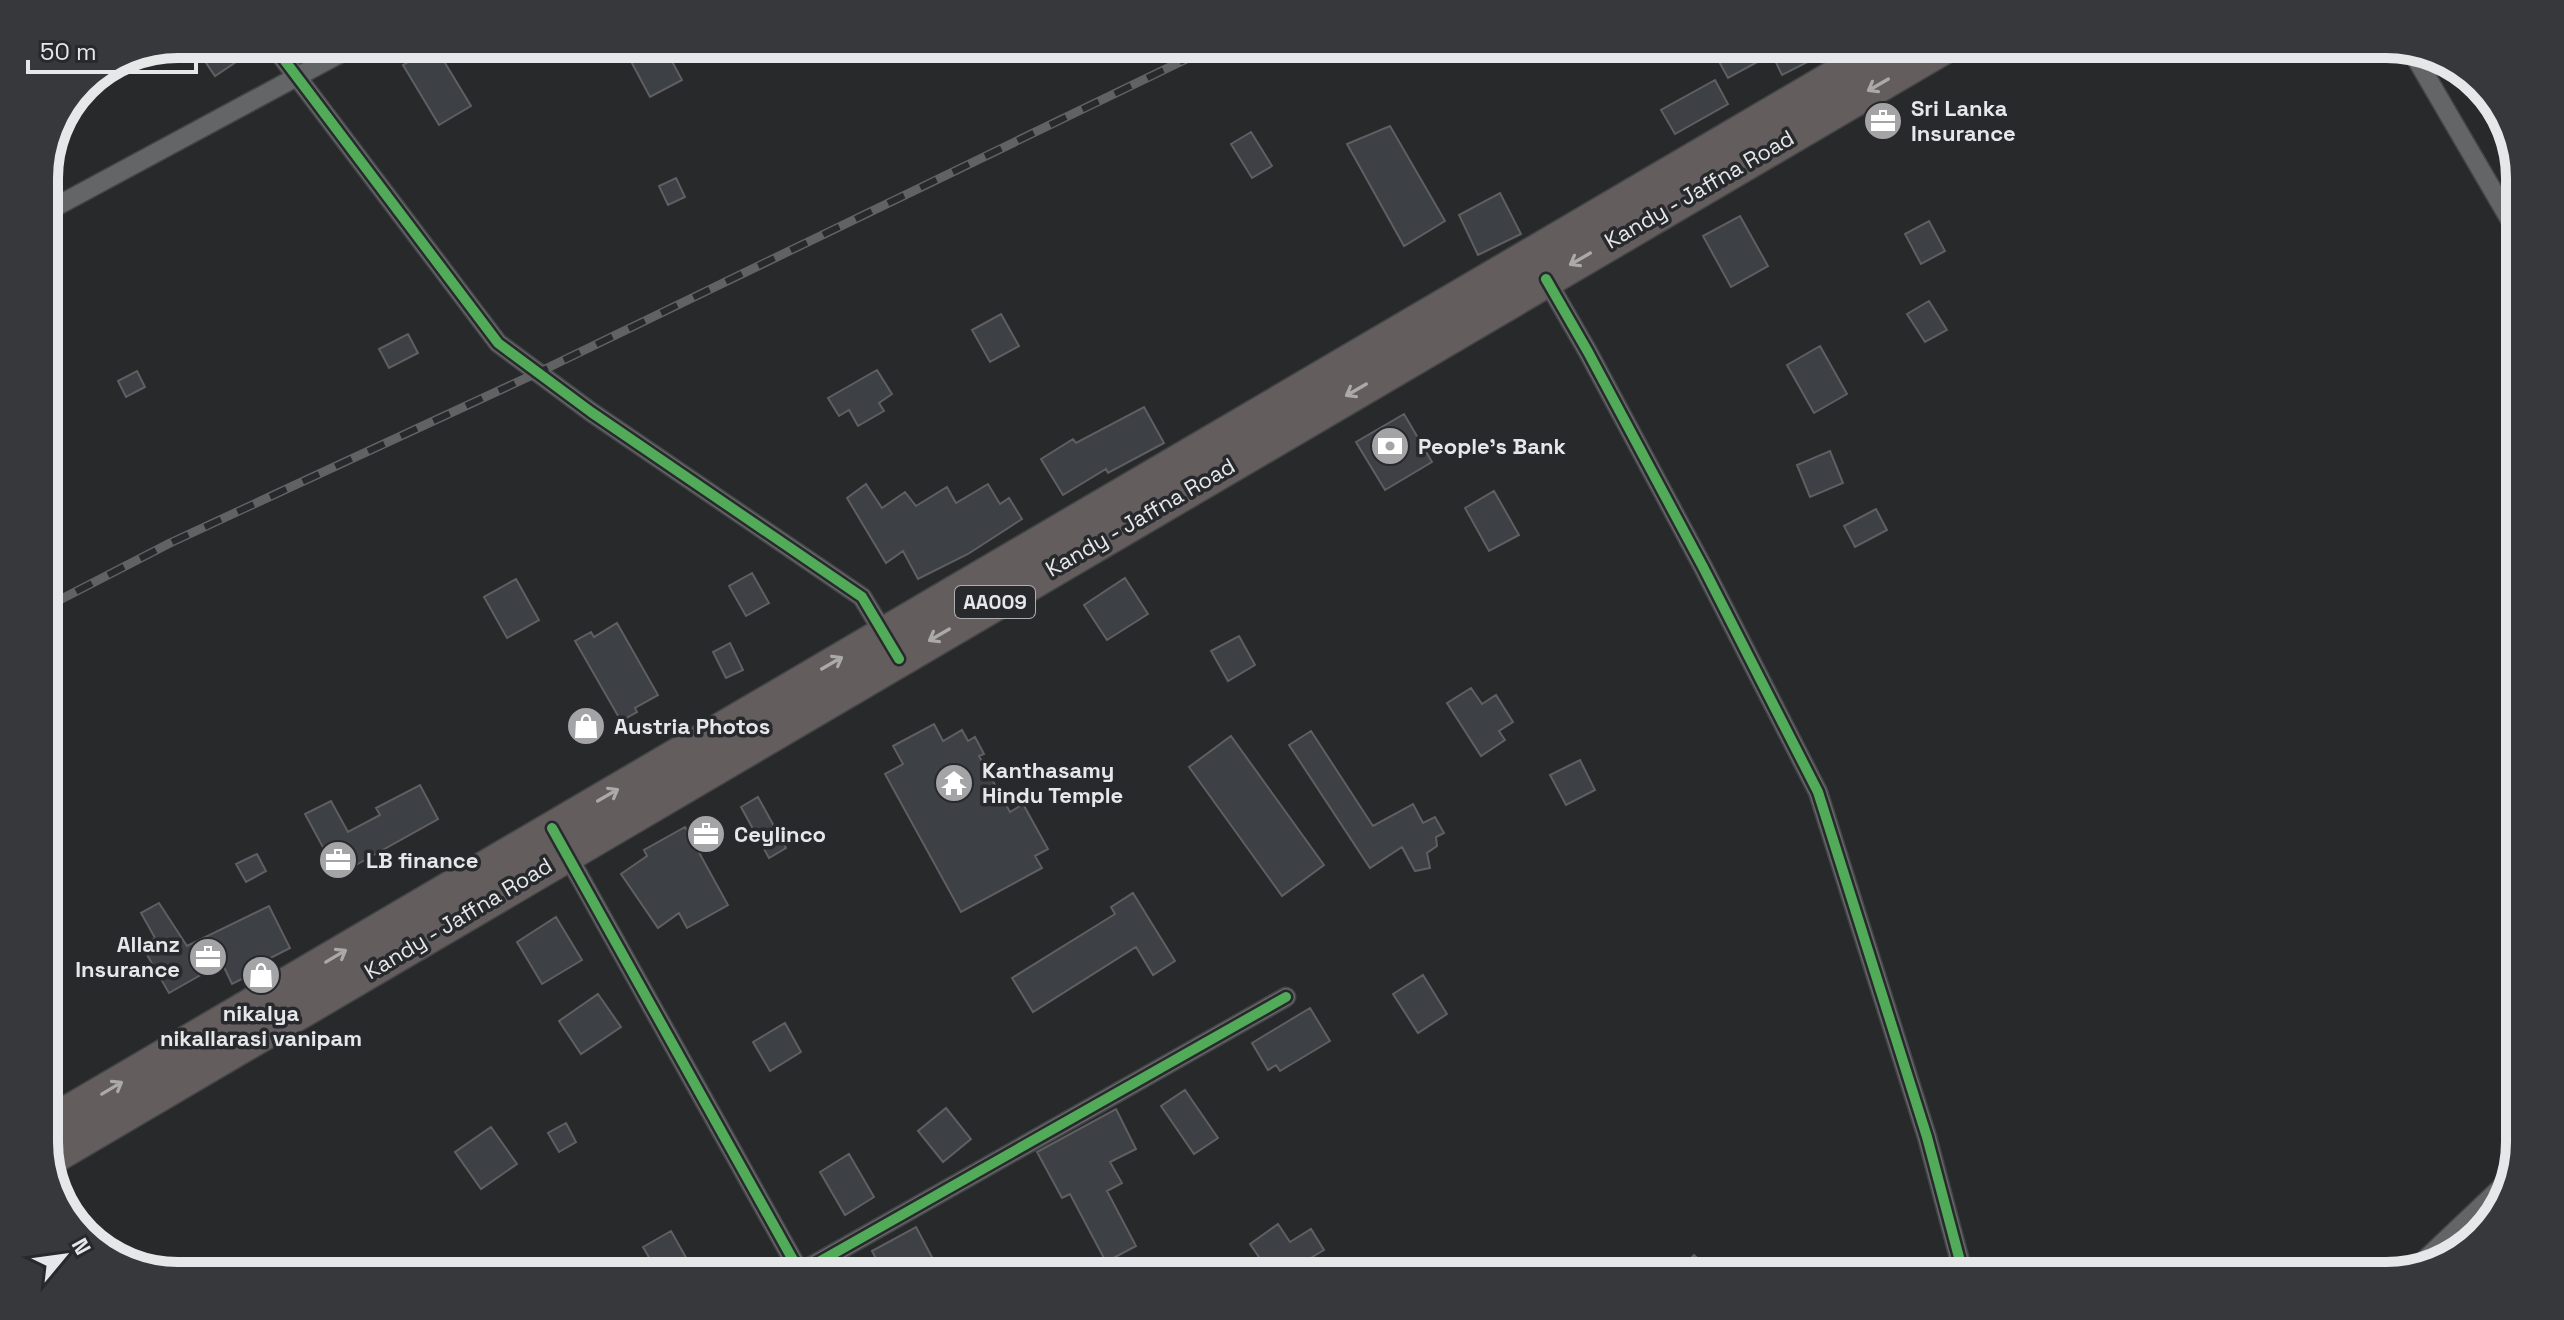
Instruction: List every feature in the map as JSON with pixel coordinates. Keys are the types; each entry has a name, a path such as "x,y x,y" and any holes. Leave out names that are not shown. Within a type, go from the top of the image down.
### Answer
{"highway":[{"name":"Kandy - Jaffna Road","path":"58,1153 560,841 891,646 1868,58"},
{"name":"Kandy - Jaffna Road","path":"891,646 1546,279 1924,58"},
{"name":"Kandy - Jaffna Road","path":"58,1119 560,841"}],"street":[{"path":"283,58 498,343 591,412 862,597 891,646"},
{"path":"58,205 332,58"},
{"path":"2418,62 2506,213"},
{"path":"1546,279 1703,567 1818,792 1927,1137 1960,1262"},
{"path":"560,841 791,1262"},
{"path":"821,1262 1286,997"},
{"path":"2432,1252 2495,1193"}],"building":[{"path":"203,58 242,58 215,76"},
{"path":"415,58 442,58 471,106 439,125 403,65"},
{"path":"629,58 670,58 682,80 650,97"},
{"path":"1717,58 1765,58 1728,78"},
{"path":"1774,58 1815,58 1782,75"},
{"path":"1715,80 1728,104 1675,134 1661,110"},
{"path":"1390,126 1445,221 1404,246 1347,144"},
{"path":"1251,132 1272,166 1252,178 1231,144"},
{"path":"676,178 685,197 668,205 659,186"},
{"path":"1500,193 1521,234 1478,255 1459,215"},
{"path":"1740,216 1768,266 1731,287 1703,236"},
{"path":"1929,221 1945,251 1921,264 1905,234"},
{"path":"1929,301 1947,330 1925,342 1907,314"},
{"path":"1001,314 1019,346 990,362 972,330"},
{"path":"408,334 418,353 389,368 379,349"},
{"path":"1820,346 1847,394 1814,413 1787,365"},
{"path":"877,370 892,394 879,403 884,411 858,426 849,410 839,416 828,398"},
{"path":"137,371 145,387 126,397 118,381"},
{"path":"1144,407 1164,443 1108,473 1106,469 1063,495 1041,459 1073,439 1076,443"},
{"path":"1404,414 1432,462 1385,490 1356,442"},
{"path":"1830,451 1843,483 1810,497 1797,465"},
{"path":"866,484 882,508 905,492 916,506 947,487 956,503 988,484 1000,504 1009,498 1022,519 968,554 918,579 903,551 886,563 847,498"},
{"path":"1494,491 1519,535 1489,551 1465,508"},
{"path":"1876,509 1887,530 1855,547 1844,526"},
{"path":"752,573 769,603 746,616 729,586"},
{"path":"1125,578 1148,614 1107,640 1084,605"},
{"path":"516,579 539,620 507,638 484,597"},
{"path":"617,623 658,695 635,708 637,712 621,721 575,641 591,632 594,637"},
{"path":"1239,636 1255,665 1228,681 1211,651"},
{"path":"730,643 743,670 726,678 713,652"},
{"path":"1471,688 1482,704 1496,695 1513,722 1499,731 1505,740 1481,756 1447,703"},
{"path":"934,724 943,741 962,730 968,741 975,737 984,754 979,756 1010,812 1023,804 1048,849 1035,856 1042,868 961,912 885,774 903,764 893,746"},
{"path":"1311,731 1373,826 1413,804 1423,823 1435,817 1444,833 1436,837 1437,846 1427,853 1430,868 1415,871 1402,847 1370,868 1289,745"},
{"path":"1231,736 1324,865 1282,896 1189,767"},
{"path":"1580,760 1595,790 1566,805 1550,775"},
{"path":"420,785 438,819 338,875 305,814 331,801 348,832 380,815 376,808"},
{"path":"758,797 786,848 769,858 741,807"},
{"path":"685,827 728,905 687,928 679,913 658,928 621,874 647,856 644,850"},
{"path":"257,854 266,871 246,882 236,864"},
{"path":"1133,893 1175,961 1153,975 1136,947 1033,1012 1012,978 1115,914 1111,907"},
{"path":"159,903 187,946 269,906 290,948 249,969 252,974 232,984 222,963 169,993 142,946 155,938 141,913"},
{"path":"556,917 582,960 542,984 517,942"},
{"path":"1423,975 1447,1014 1418,1033 1393,994"},
{"path":"598,994 621,1027 581,1054 559,1021"},
{"path":"1310,1008 1330,1041 1280,1071 1276,1065 1268,1070 1252,1043"},
{"path":"785,1023 801,1052 770,1071 753,1042"},
{"path":"1185,1090 1218,1138 1194,1154 1161,1106"},
{"path":"946,1108 971,1139 943,1162 918,1131"},
{"path":"1116,1109 1136,1149 1110,1162 1122,1183 1107,1191 1136,1246 1106,1262 1070,1194 1062,1198 1037,1152"},
{"path":"566,1123 576,1142 559,1152 548,1133"},
{"path":"491,1127 517,1164 481,1189 455,1152"},
{"path":"849,1154 874,1197 845,1215 820,1172"},
{"path":"1278,1224 1290,1242 1311,1229 1324,1250 1304,1262 1262,1262 1250,1244"},
{"path":"916,1227 935,1262 878,1262 872,1251"},
{"path":"671,1231 688,1262 652,1262 643,1247"},
{"path":"1694,1255 1702,1262 1687,1262"}],"railway":[{"path":"58,601 170,543 539,372 1188,58"}],"cycle path":[{"path":"283,58 498,343 591,412 862,597 899,659"},
{"path":"1546,279 1703,567 1818,792 1927,1137 1960,1262"},
{"path":"552,828 794,1262"},
{"path":"819,1262 1286,997"}],"place":[{"name":"Sri Lanka Insurance","path":"1883,121"},
{"name":"People's Bank","path":"1390,446"},
{"name":"Austria Photos","path":"586,726"},
{"name":"Kanthasamy Hindu Temple","path":"954,783"},
{"name":"Ceylinco","path":"706,834"},
{"name":"LB finance","path":"338,860"},
{"name":"Allanz Insurance","path":"208,957"},
{"name":"nikalya nikallarasi vanipam","path":"261,975"}]}
